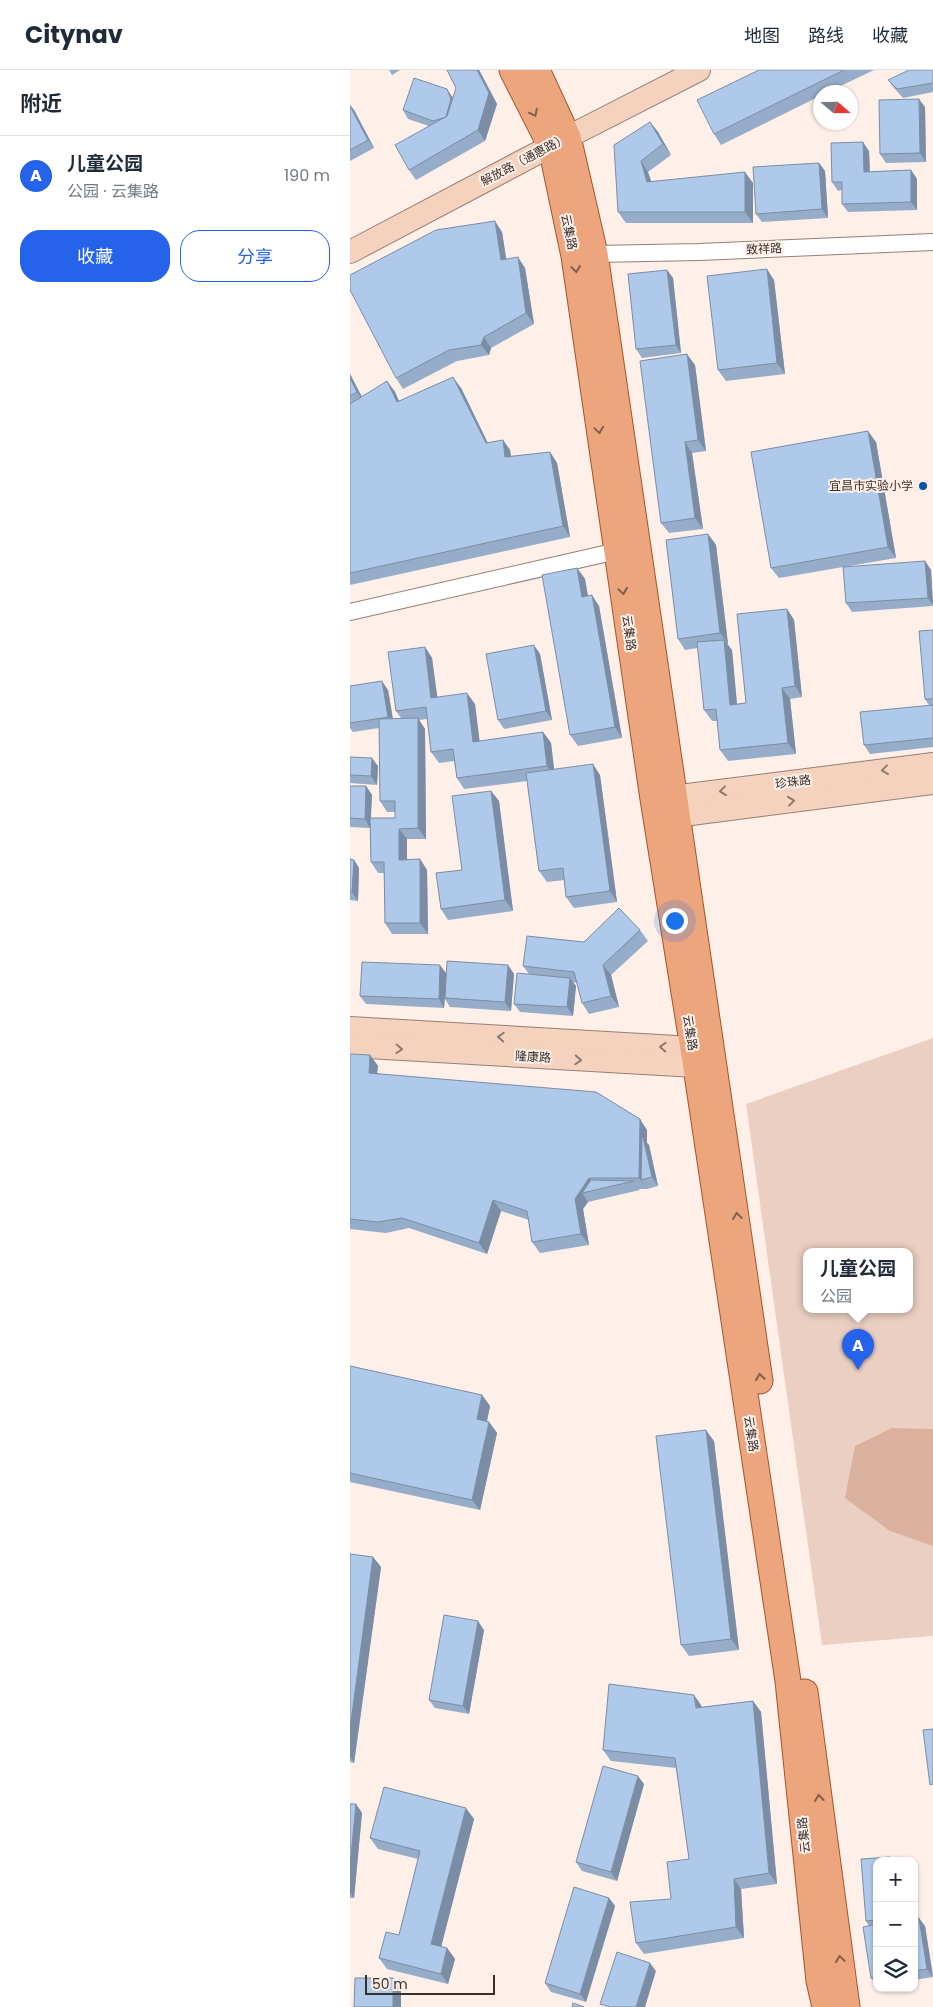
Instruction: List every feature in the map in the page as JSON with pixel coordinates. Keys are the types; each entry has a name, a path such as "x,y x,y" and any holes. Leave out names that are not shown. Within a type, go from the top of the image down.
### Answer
{"main road":[{"name":"云集路","path":"512,70 560,142 574,256 617,551 666,808"},
{"name":"云集路","path":"537,70 595,254 666,808 812,1743 847,2007"},
{"name":"解放路（通惠路）","path":"350,252 699,70"},
{"name":"珍珠路","path":"666,808 933,764"},
{"name":"珍珠路","path":"666,808 933,783"},
{"name":"隆康路","path":"350,1028 704,1058"},
{"name":"隆康路","path":"350,1046 704,1058"},
{"name":"云集路","path":"704,1058 788,1681 820,1981 825,2007"}],"street":[{"name":"致祥路","path":"595,254 709,252 933,242"},
{"path":"350,612 617,551"}],"shaded area":[{"path":"933,1038 933,1636 822,1645 746,1104"},
{"path":"892,1428 933,1429 933,1546 890,1531 845,1498 855,1446"}],"building":[{"path":"447,70 477,70 489,93 478,130 409,170 395,145 447,116 456,88"},
{"path":"759,70 844,70 714,134 697,100"},
{"path":"909,70 933,70 933,83 897,89 888,80"},
{"path":"414,78 447,89 451,99 446,117 433,121 403,110"},
{"path":"919,99 920,153 880,154 879,100"},
{"path":"350,106 368,140 350,150"},
{"path":"650,122 663,144 641,161 647,182 745,172 745,212 618,212 614,145"},
{"path":"863,142 864,172 911,170 911,202 842,204 842,182 832,182 831,143"},
{"path":"819,163 822,209 756,214 753,167"},
{"path":"495,221 501,260 518,257 526,313 484,337 481,345 449,350 396,378 350,290 350,275 436,230"},
{"path":"767,269 777,363 718,370 707,276"},
{"path":"667,270 676,345 636,349 628,274"},
{"path":"687,354 698,440 685,442 695,518 661,523 640,361"},
{"path":"453,377 486,443 503,440 505,457 550,452 563,526 350,573 350,404 387,381 397,402"},
{"path":"350,378 357,392 350,396"},
{"path":"868,431 888,547 771,568 751,452"},
{"path":"708,534 720,633 678,639 666,540"},
{"path":"925,561 928,598 846,603 843,567"},
{"path":"577,568 582,597 592,595 615,727 570,735 542,575"},
{"path":"787,609 795,686 782,688 788,743 720,750 716,709 704,710 697,642 724,640 730,705 746,703 737,614"},
{"path":"933,630 933,699 925,699 919,631"},
{"path":"534,645 546,711 498,720 486,654"},
{"path":"425,647 431,698 467,693 473,742 543,732 547,766 457,778 453,749 431,752 426,707 396,711 388,652"},
{"path":"382,681 388,717 350,723 350,686"},
{"path":"933,705 933,738 864,745 860,712"},
{"path":"418,718 418,828 399,829 399,860 420,859 420,923 385,923 384,862 371,862 370,818 395,818 395,801 380,801 379,719"},
{"path":"350,757 372,758 371,776 350,775"},
{"path":"593,764 610,891 566,897 563,868 539,871 526,773"},
{"path":"350,786 366,786 365,819 350,818"},
{"path":"491,791 505,900 441,909 436,873 462,870 452,796"},
{"path":"350,859 354,860 352,892 350,892"},
{"path":"619,908 640,930 603,965 611,996 582,1003 574,972 523,966 527,936 584,942"},
{"path":"447,961 508,965 505,1002 445,998"},
{"path":"362,962 440,965 439,999 360,996"},
{"path":"517,973 570,978 567,1007 514,1004"},
{"path":"350,1054 370,1055 369,1073 596,1092 640,1119 639,1178 589,1178 575,1199 581,1234 532,1242 527,1211 493,1200 479,1243 402,1218 378,1222 350,1219"},
{"path":"642,1137 652,1177 641,1180"},
{"path":"591,1180 634,1181 582,1193"},
{"path":"350,1366 482,1395 477,1419 489,1422 472,1500 350,1473"},
{"path":"706,1430 731,1639 681,1645 656,1436"},
{"path":"350,1554 373,1557 350,1729"},
{"path":"444,1615 478,1621 463,1706 429,1700"},
{"path":"609,1684 694,1695 696,1708 753,1701 769,1873 734,1879 736,1927 636,1943 630,1902 671,1899 667,1862 689,1859 675,1758 603,1750"},
{"path":"933,1729 933,1784 930,1785 923,1730"},
{"path":"603,1766 638,1776 611,1872 576,1862"},
{"path":"384,1787 466,1808 431,1944 447,1948 441,1974 379,1958 386,1932 399,1935 420,1851 370,1838"},
{"path":"350,1804 356,1804 350,1865"},
{"path":"873,1858 873,1920 866,1921 861,1859"},
{"path":"574,1887 609,1898 580,1994 545,1983"},
{"path":"918,1918 927,1969 918,1970 918,1947"},
{"path":"873,1925 873,1978 871,1978 863,1927"},
{"path":"617,1952 650,1963 636,2007 610,2007 600,2004"},
{"path":"355,1978 393,1978 393,2007 354,2007"},
{"path":"573,2003 584,2007 572,2007"}],"place":[{"name":"宜昌市实验小学","path":"923,486"},
{"name":"儿童公园","path":"858,1370"}]}
